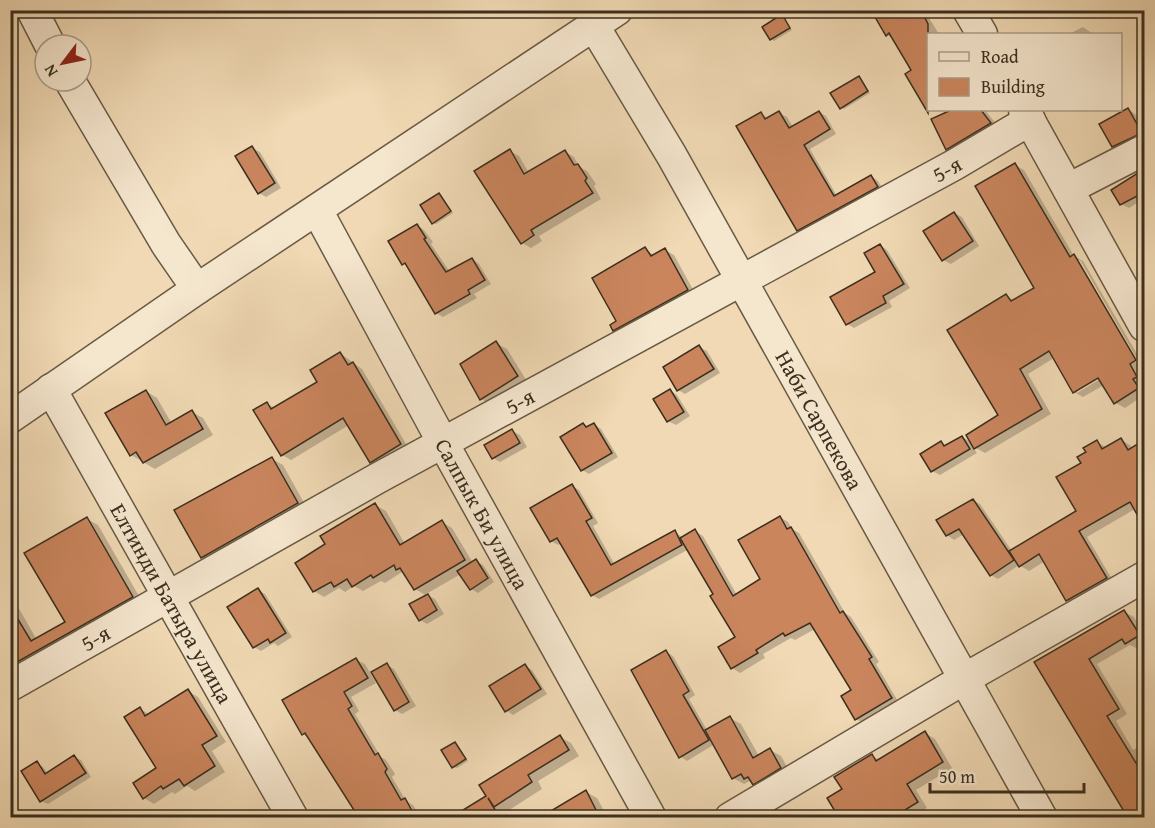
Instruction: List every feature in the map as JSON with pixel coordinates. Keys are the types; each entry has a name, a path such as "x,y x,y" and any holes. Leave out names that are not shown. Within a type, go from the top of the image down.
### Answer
{"street":[{"path":"32,10 44,33"},
{"path":"968,10 981,33"},
{"path":"10,418 197,289 606,18"},
{"name":"Наби Сарпекова","path":"606,18 672,156 1042,818"},
{"path":"77,93 166,244 197,289"},
{"path":"1027,115 1144,326"},
{"name":"5-я","path":"10,686 443,443 954,165 1027,115"},
{"path":"1068,189 1144,150"},
{"name":"Салпык Би улица","path":"317,210 651,818"},
{"name":"Елтинди Батыра улица","path":"51,389 293,818"},
{"path":"730,818 964,679 1144,577"}],"building":[{"path":"871,10 921,10 928,24 928,113 905,74 911,70 889,33 886,36"},
{"path":"782,14 790,28 770,40 762,27"},
{"path":"859,76 868,91 840,109 830,93"},
{"path":"1128,108 1142,133 1112,147 1099,124"},
{"path":"779,111 789,128 819,111 830,129 804,145 834,196 871,175 878,187 797,231 736,126 761,112 765,119"},
{"path":"949,111 982,111 991,123 946,150 931,119"},
{"path":"252,146 275,183 258,194 235,156"},
{"path":"510,149 524,174 565,150 574,165 578,164 593,193 531,230 534,235 521,244 474,171"},
{"path":"1015,163 1070,257 1074,254 1136,360 1130,364 1137,377 1133,379 1139,388 1114,404 1098,378 1073,393 1049,351 1020,369 1042,409 974,449 966,435 998,415 947,330 1006,294 1011,301 1034,288 975,186"},
{"path":"1144,169 1144,205 1139,195 1120,205 1111,190"},
{"path":"439,193 451,211 432,224 420,205"},
{"path":"954,212 973,241 942,261 923,231"},
{"path":"417,224 446,272 472,258 485,280 468,290 470,294 435,314 405,263 402,265 388,241"},
{"path":"880,244 904,284 883,296 886,303 846,325 830,297 875,272 864,253"},
{"path":"645,247 651,256 665,248 688,290 613,331 610,325 616,321 592,278"},
{"path":"496,341 518,376 480,400 460,364"},
{"path":"699,345 714,369 677,391 663,367"},
{"path":"340,352 348,365 353,362 401,444 370,463 343,418 281,456 253,410 267,402 271,409 317,382 310,370"},
{"path":"670,389 684,412 667,422 653,399"},
{"path":"146,390 166,425 192,410 203,429 143,463 136,452 130,456 105,413"},
{"path":"583,423 586,427 594,423 612,453 581,471 560,437"},
{"path":"512,429 520,443 492,459 484,445"},
{"path":"962,436 970,449 931,472 920,454 941,441 944,446"},
{"path":"1121,438 1128,450 1144,440 1144,527 1130,502 1079,531 1107,578 1066,601 1039,554 1019,567 1009,551 1076,511 1056,477 1081,463 1077,457 1086,452 1083,448 1097,440 1102,449"},
{"path":"272,457 298,503 201,558 174,510"},
{"path":"572,484 592,518 586,521 611,565 675,530 682,545 591,596 557,538 550,542 530,508"},
{"path":"973,499 1014,560 990,576 959,529 946,536 936,520"},
{"path":"375,503 400,545 442,520 465,560 414,590 400,568 396,570 394,565 373,578 371,575 352,587 347,579 334,587 331,582 313,592 295,563 325,544 320,536"},
{"path":"780,516 787,529 791,527 840,613 843,611 872,657 869,659 892,698 855,720 841,696 851,690 810,623 785,636 783,633 756,650 758,653 731,669 718,647 735,637 710,596 713,594 680,538 695,529 733,596 760,579 738,540"},
{"path":"87,517 133,597 10,666 10,606 31,641 65,622 24,553"},
{"path":"476,559 488,578 470,590 457,571"},
{"path":"258,588 286,633 270,643 268,639 253,648 227,607"},
{"path":"428,594 437,610 419,621 409,604"},
{"path":"1124,610 1140,635 1125,644 1122,639 1089,659 1119,709 1107,716 1144,776 1144,813 1137,818 1128,818 1034,662"},
{"path":"666,650 689,691 683,695 709,740 679,758 631,670"},
{"path":"356,658 368,678 344,692 352,706 348,709 375,755 378,753 387,769 385,772 401,800 405,798 416,818 359,818 305,733 302,735 282,700"},
{"path":"387,663 409,702 394,711 371,672"},
{"path":"525,664 541,689 505,712 489,686"},
{"path":"188,689 217,736 202,745 215,766 184,786 179,779 163,789 161,786 143,799 133,783 156,768 124,717 140,707 145,716"},
{"path":"730,716 753,758 770,748 781,768 753,785 748,777 744,779 741,774 732,779 705,730"},
{"path":"925,731 943,762 907,784 918,802 892,818 839,818 827,798 842,789 834,777 872,754 876,761"},
{"path":"560,735 569,750 528,775 532,782 494,807 488,798 500,818 450,818 486,796 479,785"},
{"path":"455,742 466,759 452,768 441,750"},
{"path":"74,755 86,773 40,802 21,771 37,761 45,774"},
{"path":"586,790 600,818 539,818"}]}
